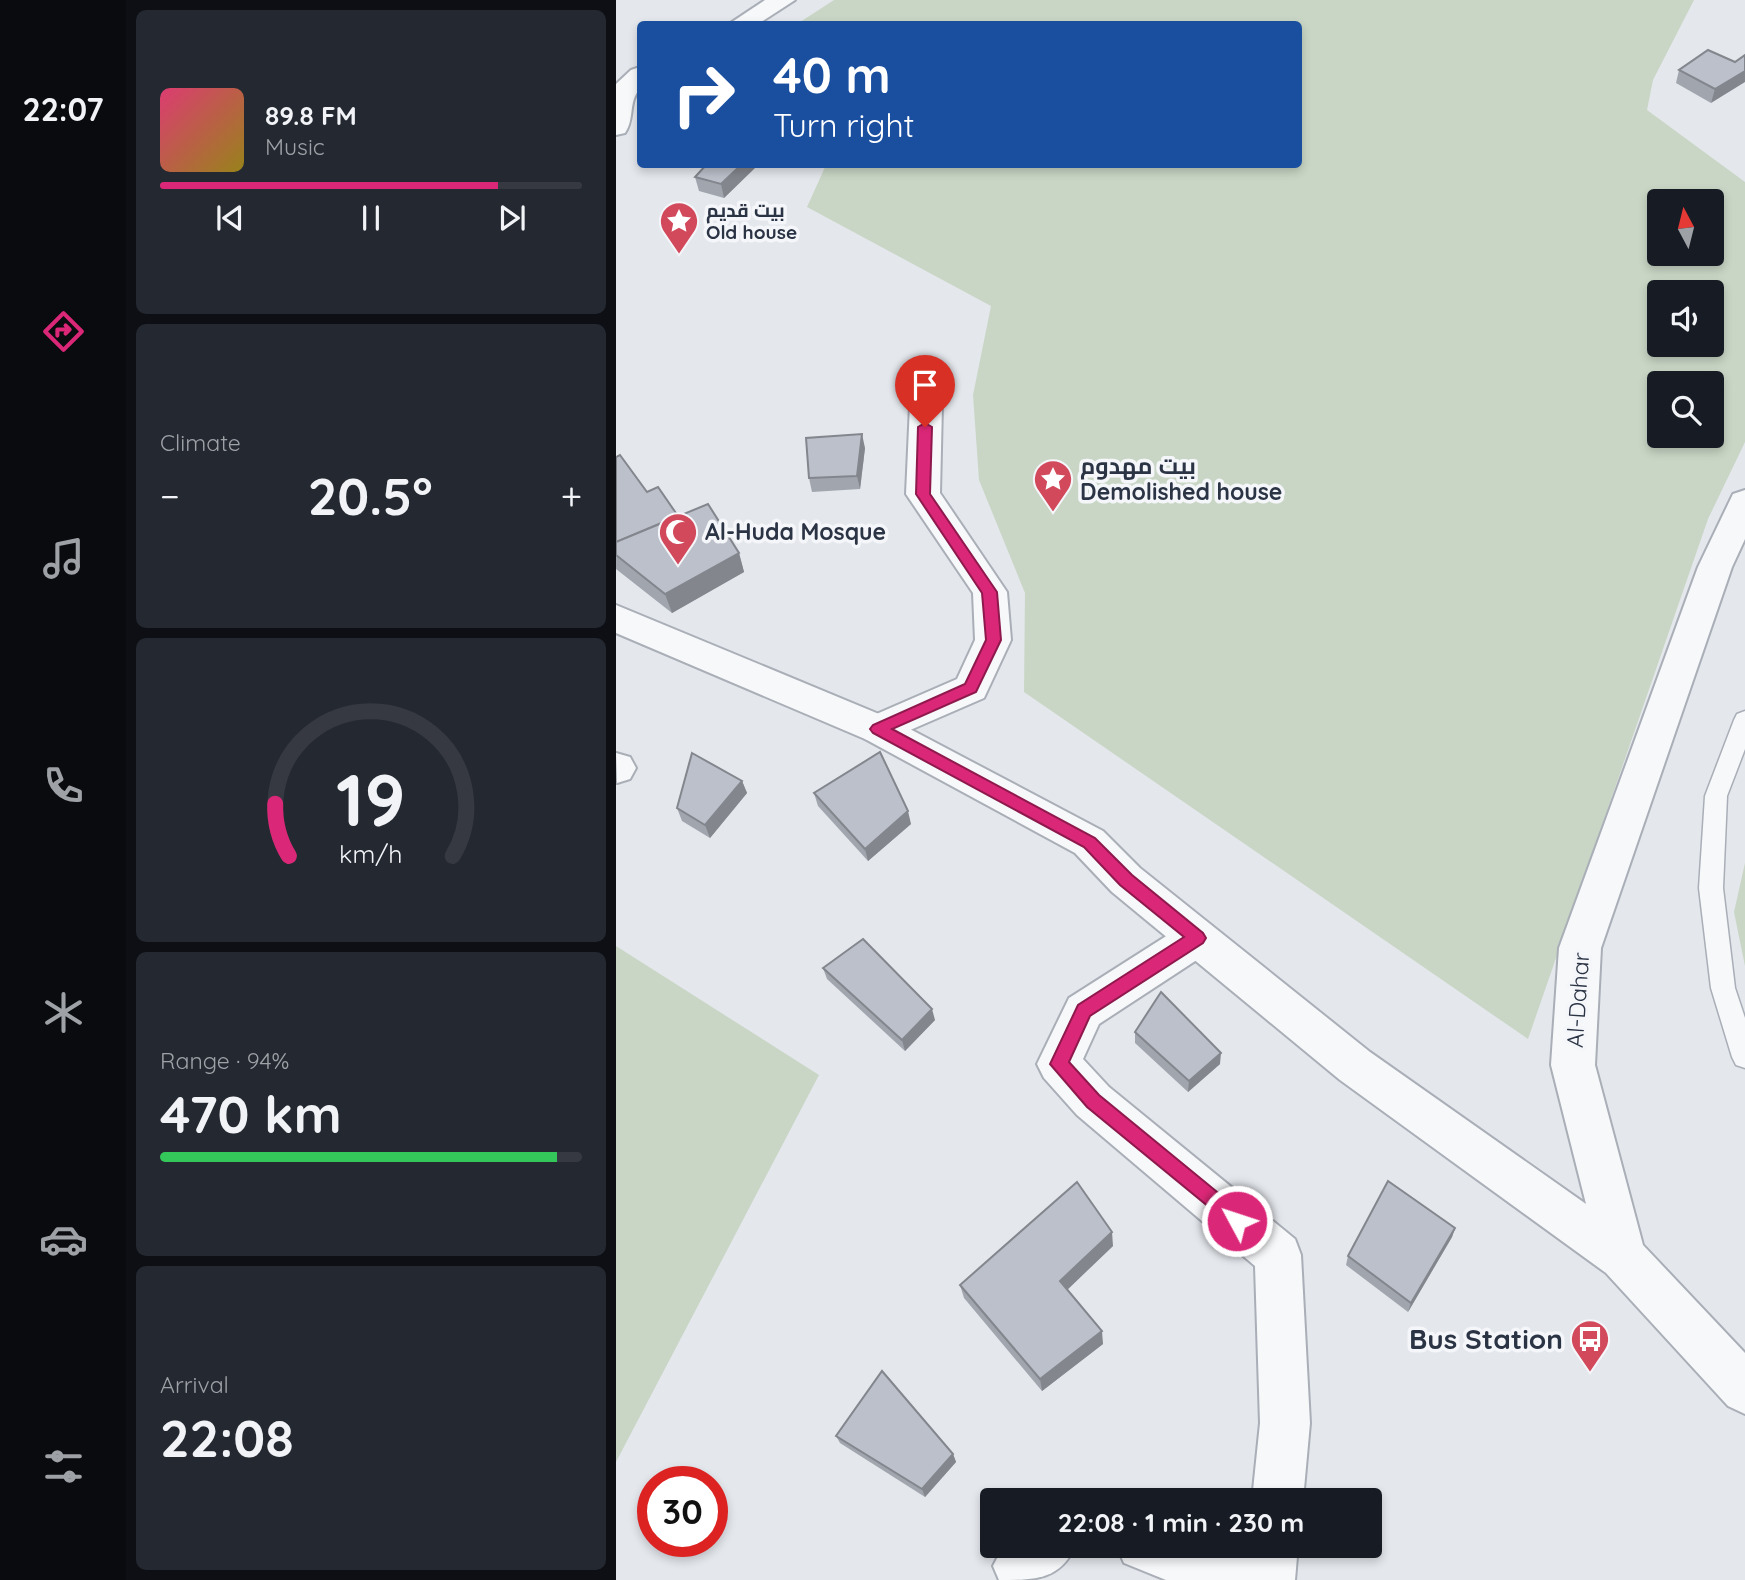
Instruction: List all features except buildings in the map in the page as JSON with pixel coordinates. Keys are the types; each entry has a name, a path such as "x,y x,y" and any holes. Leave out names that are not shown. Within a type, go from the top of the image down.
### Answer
{"street":[{"path":"746,21 783,0"},
{"path":"616,127 621,94 637,78"},
{"path":"878,729 971,688 993,640 990,592 923,494 926,405"},
{"name":"Al-Dahar","path":"1745,502 1715,567 1580,948 1573,1065 1623,1257 1745,1389"},
{"path":"616,618 878,729 1089,842 1126,880 1355,1066 1623,1257"},
{"path":"1197,938 1084,1011 1059,1064 1093,1101 1278,1255 1285,1423 1278,1488"},
{"path":"1176,1558 1234,1580"},
{"path":"1269,1580 1271,1558"}],"lane":[{"path":"1745,720 1716,796 1711,888 1723,988 1745,1057"}],"green space":[{"path":"834,0 1694,0 1653,80 1647,110 1745,182 1745,442 1708,519 1528,1039 1024,692 1025,593 979,480 973,395 991,306 807,207 825,168 1302,168 1302,21 802,21"},
{"path":"1745,863 1745,966 1734,912"},
{"path":"616,946 819,1075 616,1462"}],"place":[{"name":"بيت قديم Old house","path":"679,255"},
{"name":"بيت مهدوم Demolished house","path":"1053,513"},
{"name":"Al-Huda Mosque","path":"678,566"},
{"name":"Bus Station","path":"1590,1373"}],"route":[{"path":"925,427 923,494 990,592 993,640 971,688 878,729 1089,842 1126,880 1197,938 1084,1011 1059,1064 1093,1101 1237,1221"}]}
